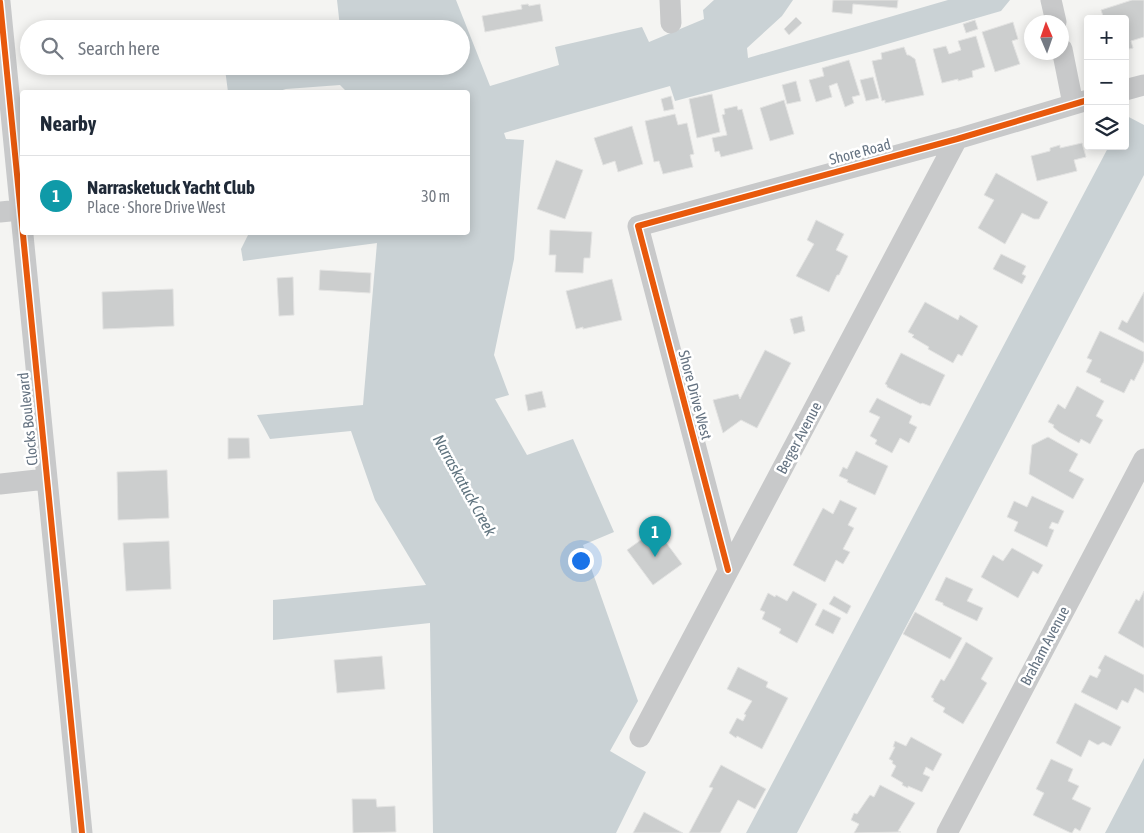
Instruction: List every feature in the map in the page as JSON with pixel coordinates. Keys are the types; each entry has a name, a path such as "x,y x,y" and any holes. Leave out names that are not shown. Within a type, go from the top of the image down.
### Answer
{"street":[{"path":"670,0 672,23"},
{"path":"1051,0 1054,15"},
{"name":"Clocks Boulevard","path":"0,2 10,211 46,479 82,833"},
{"path":"1066,60 1081,102"},
{"path":"1129,89 1144,84"},
{"name":"Shore Road","path":"638,226 957,139 1081,102"},
{"name":"Berger Avenue","path":"640,737 957,139"},
{"name":"Shore Drive West","path":"638,226 728,570"},
{"name":"Braham Avenue","path":"947,833 1144,459"},
{"path":"0,484 46,479"}],"water":[{"path":"337,0 456,0 464,20 339,20"},
{"name":"Narraskatuck Creek","path":"714,0 793,0 782,16 747,48 748,58 948,0 1010,0 1001,11 863,51 675,101 670,86 504,133 506,139 524,140 514,259 494,355 509,395 495,399 527,455 573,439 614,532 583,545 638,701 610,751 646,772 616,833 433,833 430,623 273,640 273,600 426,585 375,500 351,431 270,439 257,415 363,405 377,243 243,261 241,249 248,235 470,235 470,90 345,90 340,85 283,90 228,90 226,75 470,75 470,35 490,86 559,65 555,47 642,27 649,42 704,19 703,10"},
{"path":"1129,117 1144,125 1144,175 797,833 746,833 1107,150 1129,150"},
{"path":"1144,758 1144,833 1105,833"}],"building":[{"path":"833,0 898,0 897,8 853,4 852,14 832,12"},
{"path":"1132,0 1144,0 1144,37 1131,41 1133,48 1129,49 1129,15 1103,15 1101,10"},
{"path":"528,4 529,6 540,4 543,21 485,32 482,16 522,9 521,5"},
{"path":"796,17 802,23 789,35 784,29"},
{"path":"975,20 978,29 966,33 963,24"},
{"path":"1013,22 1018,39 1012,41 1020,64 995,72 982,32"},
{"path":"976,36 985,67 972,71 973,77 942,83 933,49 946,46 949,54 961,50 958,41"},
{"path":"904,47 907,55 915,59 924,95 885,103 885,100 882,101 872,61 882,59 881,53"},
{"path":"849,60 860,95 852,97 854,103 845,107 837,83 829,86 832,97 816,102 809,80 824,76 822,68"},
{"path":"873,77 879,98 866,101 860,80"},
{"path":"796,81 801,101 787,104 782,85"},
{"path":"712,94 720,132 697,138 689,99"},
{"path":"671,96 674,109 664,111 661,99"},
{"path":"784,100 794,134 770,141 760,108"},
{"path":"737,106 738,110 742,109 753,149 721,157 719,151 715,152 712,138 727,135 722,115 725,114 724,109"},
{"path":"675,114 678,125 687,123 694,154 690,155 693,167 663,174 659,161 654,162 645,121"},
{"path":"632,126 643,164 618,172 615,161 603,165 594,138"},
{"path":"1082,143 1086,157 1074,160 1077,171 1037,181 1031,156 1050,151 1050,148 1060,145 1060,148"},
{"path":"556,160 583,170 565,219 537,209"},
{"path":"996,173 1048,202 1039,219 1034,219 1022,213 1005,244 978,228 994,200 984,195"},
{"path":"816,220 844,234 836,250 848,256 829,292 796,276 814,244 807,240"},
{"path":"550,230 592,232 590,258 584,258 583,273 555,272 556,255 549,255"},
{"path":"1001,254 1026,266 1022,274 1026,276 1022,284 993,269"},
{"path":"320,270 371,273 370,293 319,290"},
{"path":"293,277 294,315 279,316 277,278"},
{"path":"612,279 622,320 576,329 566,291"},
{"path":"173,289 174,326 103,329 102,292"},
{"path":"1144,292 1144,343 1118,329 1122,320 1127,323"},
{"path":"925,302 958,320 960,315 978,326 962,356 958,354 953,363 928,349 929,347 912,337 914,335 908,332"},
{"path":"802,316 805,331 794,334 790,319"},
{"path":"1100,331 1144,352 1144,361 1134,381 1131,379 1124,393 1100,382 1101,379 1086,372 1092,360 1087,358"},
{"path":"765,350 791,363 757,428 741,420 723,433 713,400 738,394 740,399"},
{"path":"901,353 945,375 930,406 921,404 887,387 885,384"},
{"path":"1077,386 1104,401 1096,416 1103,420 1090,444 1081,439 1079,443 1059,432 1053,427 1054,425 1048,422 1058,404 1065,409"},
{"path":"542,391 546,407 528,411 525,395"},
{"path":"877,398 912,416 909,423 917,427 909,443 900,438 892,453 875,444 877,440 870,436 880,417 869,412"},
{"path":"1048,437 1078,454 1069,471 1084,479 1073,499 1029,474 1032,445"},
{"path":"228,438 249,438 250,458 228,459"},
{"path":"856,451 888,466 875,495 847,482 848,480 839,476 843,467 847,469"},
{"path":"167,470 169,518 118,520 117,472"},
{"path":"1032,496 1064,511 1058,524 1052,522 1049,528 1054,530 1047,547 1014,531 1018,522 1007,517 1014,501 1027,507"},
{"path":"840,500 857,508 848,525 854,528 843,549 850,552 843,564 836,560 825,582 793,565 823,508 833,514"},
{"path":"656,529 682,564 653,585 627,550"},
{"path":"169,541 171,589 126,591 123,543"},
{"path":"1012,548 1043,565 1038,574 1033,571 1018,598 981,577 993,555 1003,561"},
{"path":"946,577 973,589 967,601 983,608 977,621 935,600"},
{"path":"793,591 817,604 797,643 779,633 781,629 762,619 765,612 760,610 768,593 787,601"},
{"path":"1144,591 1144,648 1118,633 1136,599 1139,601"},
{"path":"834,596 851,606 847,614 829,604"},
{"path":"823,609 841,618 833,634 815,625"},
{"path":"915,612 962,638 950,659 903,634"},
{"path":"966,642 993,658 981,679 987,683 963,724 943,712 945,708 933,701 934,699 931,697 941,679 944,681"},
{"path":"1105,655 1144,675 1144,693 1135,688 1128,703 1122,700 1117,710 1081,692 1090,675 1097,678 1101,670 1098,668"},
{"path":"382,656 385,689 337,693 334,660"},
{"path":"738,667 768,682 766,687 788,698 762,749 729,733 737,718 743,721 746,715 744,714 752,701 727,689"},
{"path":"1075,703 1121,727 1111,746 1103,742 1098,745 1089,740 1081,757 1056,743"},
{"path":"911,737 942,754 933,771 926,767 923,774 930,777 922,792 902,785 903,783 891,776 896,766 889,759 895,747 893,747 895,741 906,746"},
{"path":"1051,759 1073,769 1068,781 1079,786 1072,799 1091,808 1080,831 1075,828 1071,833 1033,815 1044,793 1036,789"},
{"path":"721,765 766,789 755,809 738,800 720,833 689,833 713,788 709,787"},
{"path":"880,785 915,803 898,831 901,832 854,833 859,824 851,820 854,813 857,814 870,795 874,797"},
{"path":"352,799 376,799 377,807 395,806 396,832 353,833"},
{"path":"644,812 683,833 633,833"}],"cycle path":[{"path":"0,2 20,205"},
{"path":"728,570 638,226 957,139 1084,101"},
{"path":"23,235 82,833"}],"place":[{"name":"Narrasketuck Yacht Club","path":"655,557"}]}
